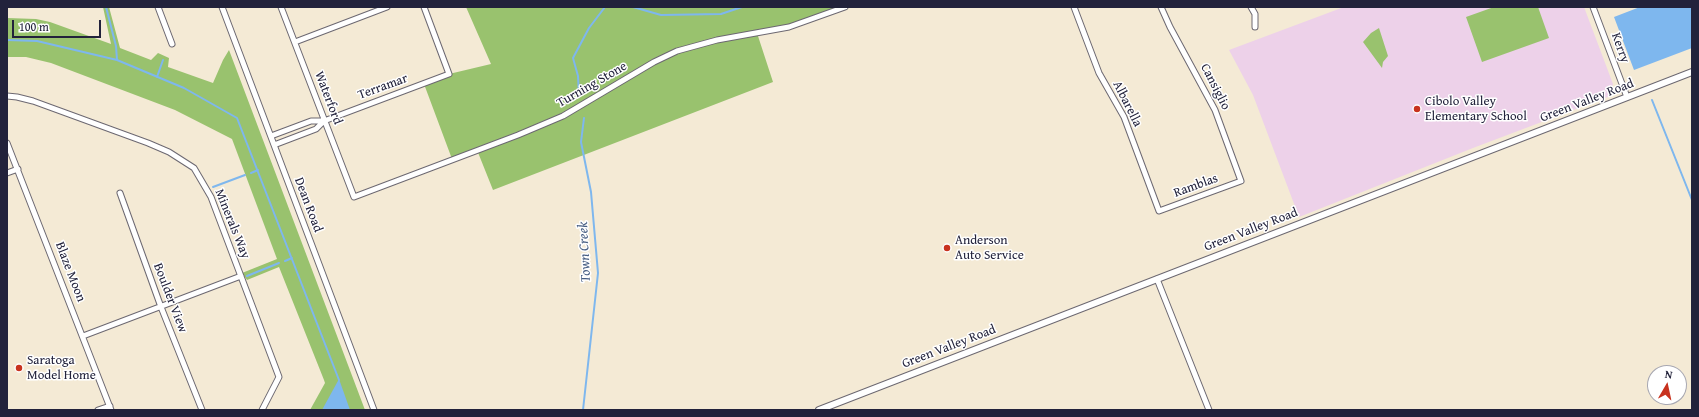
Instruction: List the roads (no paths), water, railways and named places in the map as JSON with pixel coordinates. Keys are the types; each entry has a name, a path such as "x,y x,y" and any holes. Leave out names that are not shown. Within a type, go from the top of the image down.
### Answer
{"street":[{"path":"158,7 172,44"},
{"name":"Dean Road","path":"222,7 374,410"},
{"name":"Waterford","path":"281,7 354,197"},
{"path":"295,42 386,7"},
{"name":"Terramar","path":"271,136 311,121 324,121 449,74 424,7"},
{"name":"Turning Stone","path":"354,197 518,135 563,116 654,62 677,51 720,39 789,27 845,7"},
{"name":"Albarella","path":"1074,7 1099,73 1124,117 1159,211"},
{"name":"Cansiglio","path":"1161,7 1170,28 1215,110 1241,181"},
{"path":"1251,7 1255,14 1255,27"},
{"name":"Kerry","path":"1593,7 1627,97"},
{"name":"Green Valley Road","path":"819,410 1692,72"},
{"name":"Minerals Way","path":"7,96 17,96 33,101 148,143 169,152 194,168 211,197 279,377 262,410"},
{"name":"Terramar","path":"274,145 316,129 324,121"},
{"name":"Blaze Moon","path":"7,142 111,408"},
{"path":"7,173 18,169"},
{"name":"Ramblas","path":"1159,211 1241,181"},
{"name":"Boulder View","path":"120,194 161,307 202,410"},
{"path":"83,336 241,276"},
{"path":"1157,279 1209,410"},
{"path":"98,410 111,408"}],"water":[{"path":"1640,7 1692,7 1692,48 1634,70 1614,17"},
{"path":"339,379 350,410 322,410"}],"waterway":[{"path":"106,7 116,46 117,60"},
{"name":"Town Creek","path":"579,97 578,76 573,58 589,28 605,7"},
{"path":"633,7 661,15 721,14 742,7"},
{"path":"7,40 37,41 117,60 184,88 237,118 339,380"},
{"path":"157,77 163,60"},
{"path":"1652,100 1692,200"},
{"name":"Town Creek","path":"583,410 598,273 591,192 581,142 584,118"},
{"path":"251,173 258,170"},
{"path":"213,187 245,175"},
{"path":"285,261 292,258"},
{"path":"247,276 279,263"}],"place":[{"name":"Cibolo Valley Elementary School","path":"1417,109"},
{"name":"Anderson Auto Service","path":"947,248"},
{"name":"Saratoga Model Home","path":"19,368"}]}
